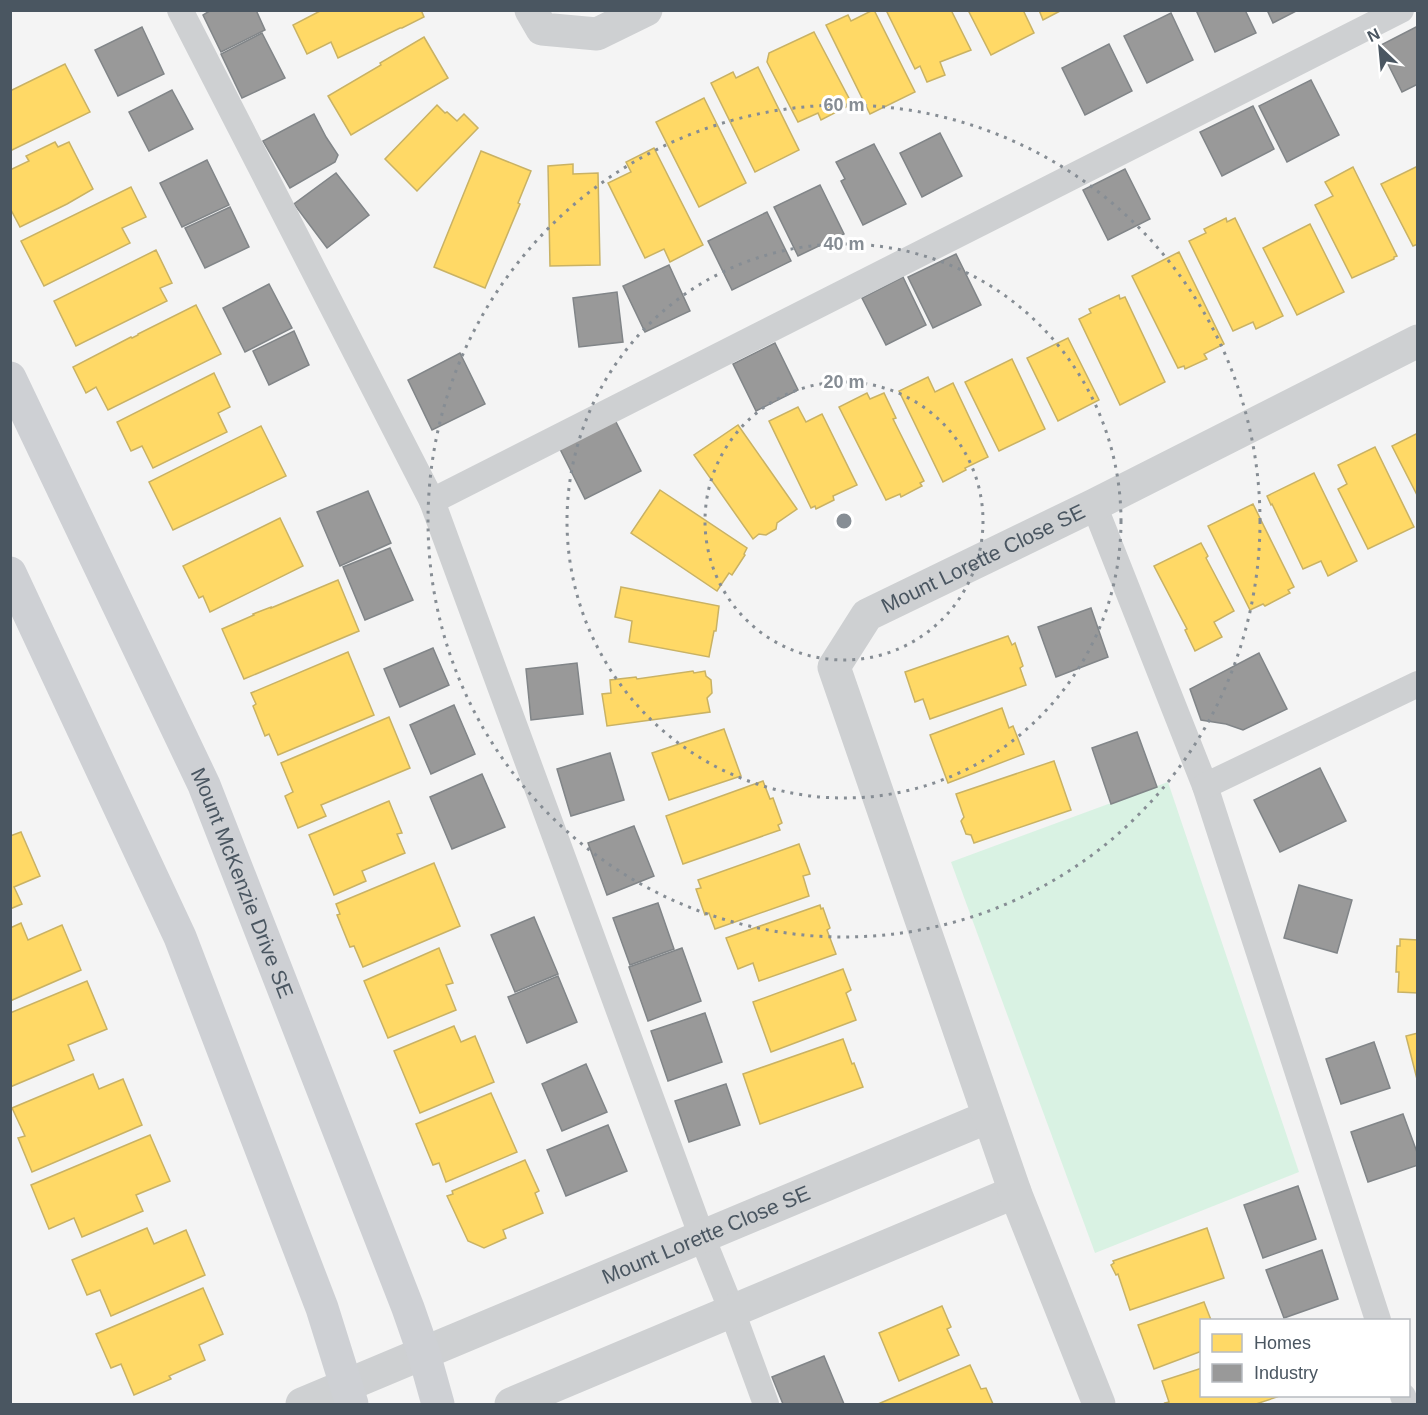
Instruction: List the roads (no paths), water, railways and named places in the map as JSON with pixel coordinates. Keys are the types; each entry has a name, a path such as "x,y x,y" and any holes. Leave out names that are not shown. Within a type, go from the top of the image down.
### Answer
{"street":[{"path":"531,10 542,29 597,34 646,10"},
{"name":"Mount Lorette Close SE","path":"1099,1404 1015,1192 988,1117 834,667 867,615 1094,505 1418,341"},
{"name":"Mount McKenzie Drive SE","path":"10,378 204,785 408,1308 438,1404"},
{"path":"10,573 180,937 322,1308 349,1395"},
{"name":"Mount Lorette Close SE","path":"302,1404 349,1395 424,1354 988,1117"},
{"path":"511,1404 1015,1192"}],"lane":[{"path":"180,10 432,501 702,1237 766,1404"},
{"path":"432,501 1401,10"},
{"path":"1094,505 1205,786 1378,1319"},
{"path":"1205,786 1418,684"}]}
